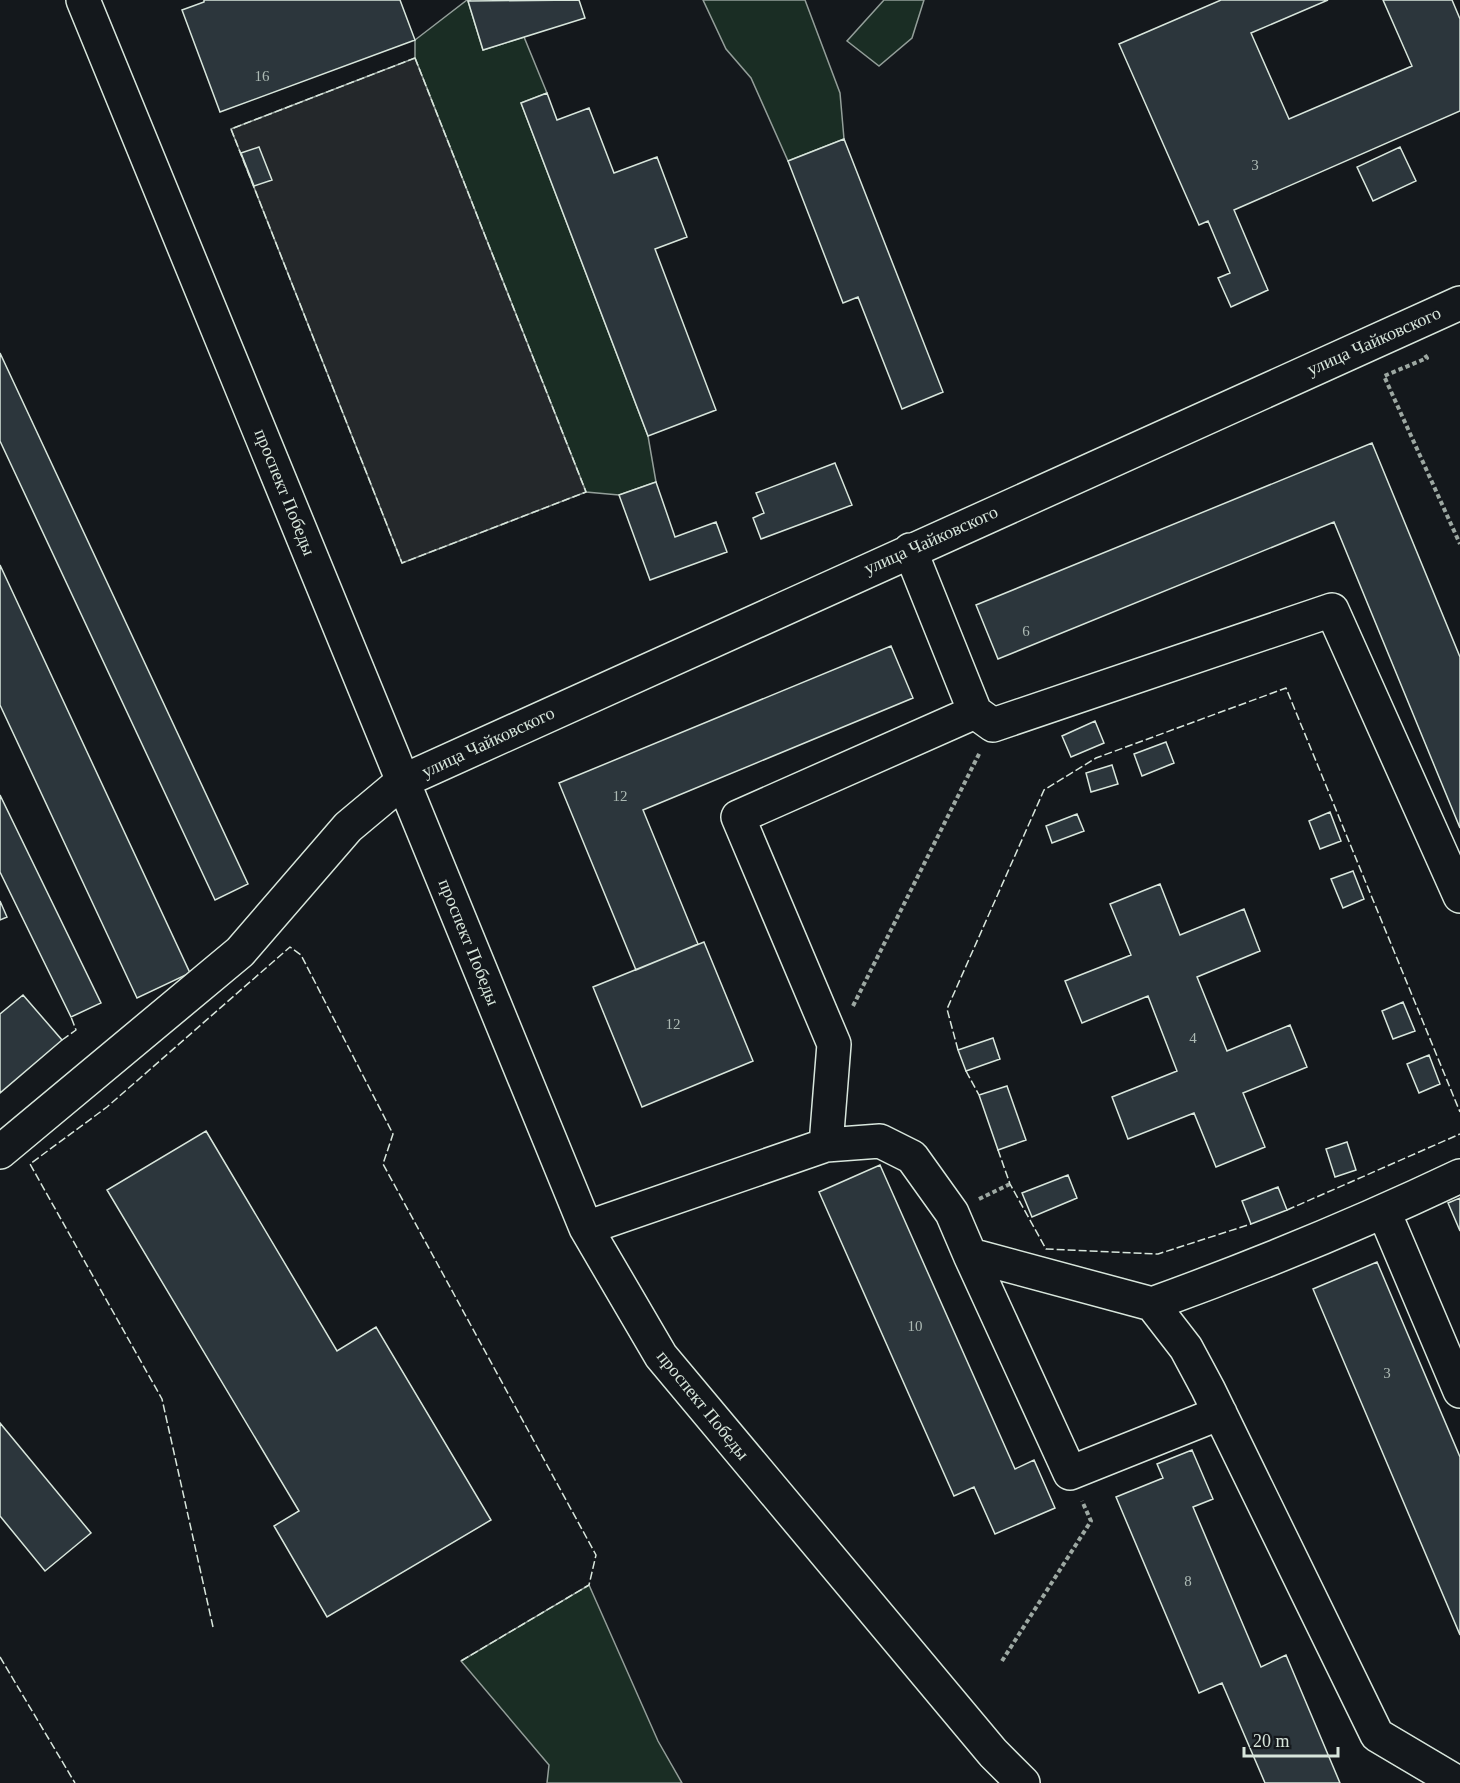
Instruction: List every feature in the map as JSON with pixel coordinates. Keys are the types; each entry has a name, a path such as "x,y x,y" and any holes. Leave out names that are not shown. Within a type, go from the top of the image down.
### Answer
{"street":[{"name":"проспект Победы","path":"89,2 586,1228 661,1356 993,1753 1023,1783"},
{"name":"улица Чайковского","path":"0,1152 240,952 348,827 403,781 1460,303"},
{"path":"910,550 984,718"},
{"path":"826,1145 834,1044 738,817 984,718 1332,610 1460,896"},
{"path":"586,1228 826,1145 880,1141 912,1157 952,1213 1070,1473 1220,1413"},
{"path":"970,1255 1152,1304 1246,1270 1384,1212 1460,1176"},
{"path":"1384,1212 1460,1391"},
{"path":"1152,1304 1186,1348 1220,1413 1377,1735 1458,1783"}],"path":[{"path":"1413,323 1426,358 1384,376 1460,544"},
{"path":"834,1044 984,718"},
{"path":"1002,1661 1091,1521 1070,1473"}],"green space":[{"path":"467,0 471,0 468,1 483,50 524,37 547,93 521,103 648,436 656,482 619,495 586,492 415,58 415,40"},
{"path":"703,0 805,0 840,93 844,139 788,161 751,78 726,49"},
{"path":"884,0 924,0 912,38 879,66 847,41"},
{"path":"589,1585 658,1741 682,1783 547,1783 549,1765 461,1661"}],"shaded area":[{"path":"415,58 586,492 402,563 231,129"}],"building":[{"path":"204,0 400,0 415,40 220,112 182,10 204,2"},
{"path":"579,0 585,18 483,50 468,1"},
{"path":"1221,0 1328,0 1251,33 1289,119 1412,66 1383,0 1452,0 1460,19 1460,111 1234,210 1268,290 1231,307 1218,278 1230,273 1208,221 1199,225 1119,44"},
{"path":"547,93 557,120 589,108 614,173 657,157 687,237 655,249 716,410 648,436 521,103"},
{"path":"844,139 943,392 902,409 858,297 843,303 788,161"},
{"path":"259,147 272,180 254,186 241,153"},
{"path":"1400,147 1416,181 1373,201 1357,167"},
{"path":"0,353 248,884 215,900 0,441"},
{"path":"1372,443 1460,657 1460,828 1334,522 998,659 976,605"},
{"path":"835,463 852,505 761,539 753,518 764,513 756,493"},
{"path":"656,482 675,537 716,522 727,552 650,580 619,495"},
{"path":"0,565 190,973 137,998 0,705"},
{"path":"891,646 913,698 643,810 698,944 636,970 559,783"},
{"path":"1095,721 1104,743 1071,757 1062,736"},
{"path":"1166,742 1174,763 1142,776 1134,754"},
{"path":"1112,765 1118,784 1091,792 1086,773"},
{"path":"0,795 101,1003 71,1017 0,872"},
{"path":"1330,812 1341,841 1320,849 1309,821"},
{"path":"1077,814 1084,831 1052,843 1046,826"},
{"path":"1353,871 1364,899 1343,908 1331,879"},
{"path":"1160,884 1180,935 1244,909 1260,951 1197,977 1227,1051 1290,1025 1307,1067 1243,1093 1265,1147 1216,1167 1194,1113 1128,1139 1112,1097 1177,1071 1148,996 1082,1023 1065,981 1131,955 1110,904"},
{"path":"0,901 7,917 0,920"},
{"path":"704,942 753,1061 642,1107 593,987"},
{"path":"23,995 62,1040 0,1093 0,1014"},
{"path":"1403,1002 1415,1031 1393,1039 1382,1011"},
{"path":"993,1038 1000,1059 966,1071 958,1050"},
{"path":"1429,1055 1440,1084 1419,1093 1407,1064"},
{"path":"1007,1086 1026,1140 998,1150 979,1095"},
{"path":"206,1131 337,1351 376,1327 491,1520 327,1617 274,1526 299,1511 107,1190"},
{"path":"1347,1142 1356,1170 1335,1177 1326,1149"},
{"path":"880,1165 1015,1469 1034,1460 1055,1508 995,1534 974,1487 954,1496 819,1192"},
{"path":"1068,1175 1077,1198 1032,1217 1022,1193"},
{"path":"1278,1187 1287,1210 1251,1224 1242,1201"},
{"path":"1460,1198 1460,1231 1448,1203"},
{"path":"1377,1262 1460,1457 1460,1635 1313,1289"},
{"path":"0,1423 91,1533 45,1571 0,1516"},
{"path":"1192,1450 1213,1499 1193,1507 1261,1667 1286,1655 1340,1783 1265,1783 1222,1683 1199,1693 1116,1497 1163,1478 1157,1464"}],"fence":[{"path":"415,58 586,492 402,563 231,129 415,58"},
{"path":"958,1050 947,1009 1044,790 1096,758 1286,688 1460,1112"},
{"path":"213,1627 162,1399 30,1164 107,1107 290,947 301,955 393,1134 383,1164 596,1555 589,1585 461,1661"},
{"path":"62,1040 76,1030 71,1017"},
{"path":"966,1071 979,1095"},
{"path":"1287,1210 1460,1134"},
{"path":"998,1150 1010,1184 1046,1249 1158,1254 1251,1224"},
{"path":"0,1657 75,1783"}]}
